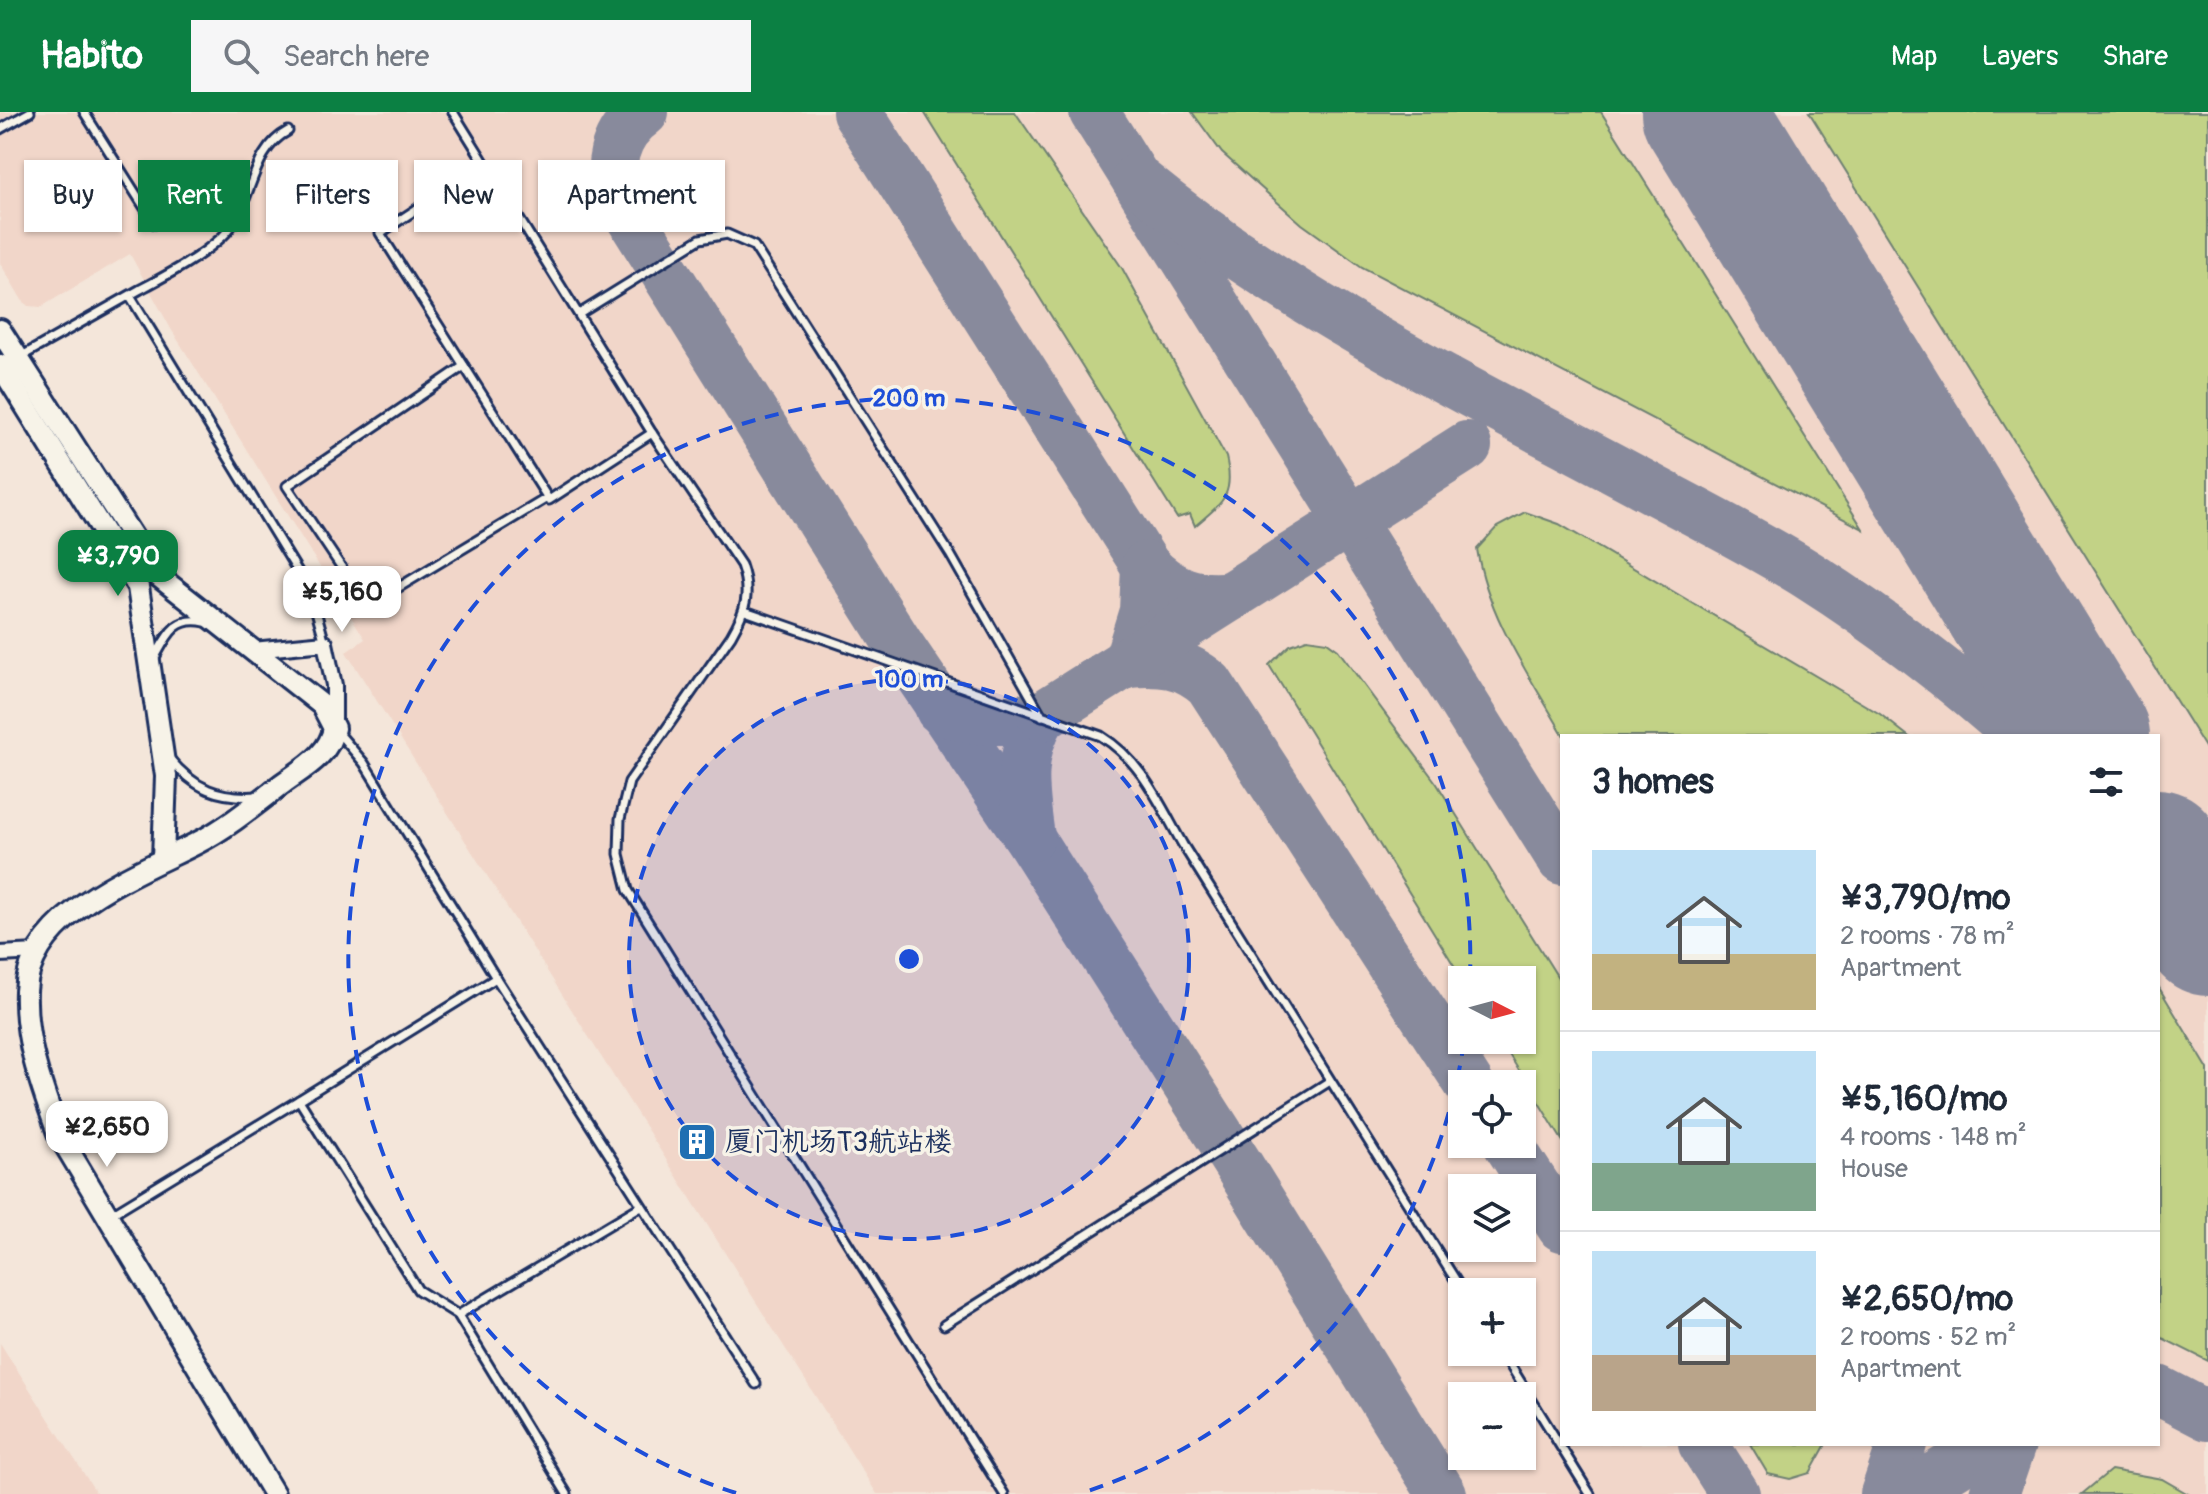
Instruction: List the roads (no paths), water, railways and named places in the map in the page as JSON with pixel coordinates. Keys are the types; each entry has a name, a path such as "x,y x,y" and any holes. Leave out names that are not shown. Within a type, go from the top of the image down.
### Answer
{"main road":[{"path":"0,330 9,361 138,587 163,750 167,816 163,859"},
{"path":"9,361 157,575 322,705 334,728 328,746 268,795 200,842 163,859 71,912 37,952 26,990 36,1071 58,1133 274,1494"}],"street":[{"path":"249,647 325,643 334,685 334,728"},
{"path":"0,954 37,952"}],"lane":[{"path":"0,129 30,112"},
{"path":"84,112 138,197"},
{"path":"453,112 483,160"},
{"path":"9,361 185,265 224,236 246,199 260,159 269,144 288,131"},
{"path":"414,211 380,233 547,498"},
{"path":"522,222 652,433 741,565 748,585 745,611 629,782 620,819 619,854 628,890 1004,1494"},
{"path":"579,314 700,239 727,234 754,246 950,554 1042,716"},
{"path":"130,296 311,593 325,643"},
{"path":"464,366 287,486 354,586 391,592 652,433"},
{"path":"745,611 1101,736 1119,747 1140,770 1454,1278"},
{"path":"152,663 171,630 180,622 193,619 210,623 249,647"},
{"path":"334,728 364,763 496,978 756,1384"},
{"path":"163,750 186,776 208,792 221,796 268,795"},
{"path":"109,1216 496,978"},
{"path":"944,1325 1330,1081"},
{"path":"299,1100 418,1290 458,1315 567,1494"},
{"path":"458,1315 641,1206"},
{"path":"1511,1366 1560,1446"},
{"path":"1560,1446 1590,1494"}],"place":[{"name":"厦门机场T3航站楼","path":"697,1142"}]}
